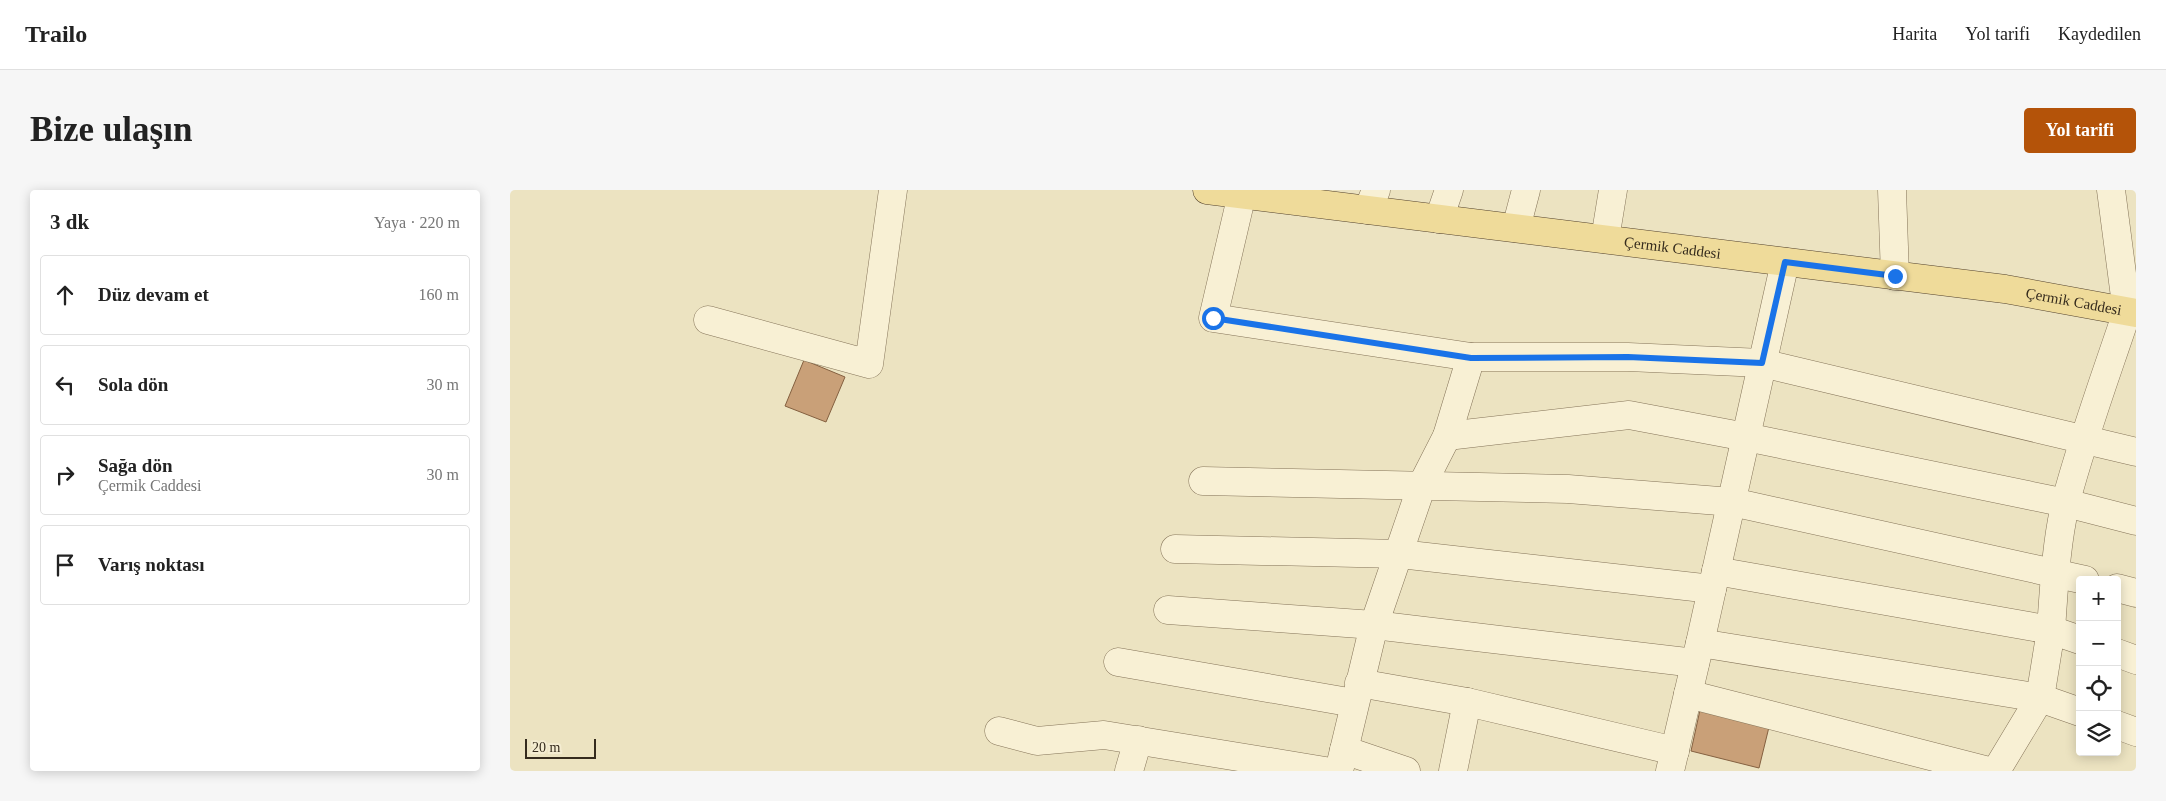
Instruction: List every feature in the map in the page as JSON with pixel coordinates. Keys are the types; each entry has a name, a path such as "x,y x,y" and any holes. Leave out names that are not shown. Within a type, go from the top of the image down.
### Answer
{"main road":[{"name":"Çermik Caddesi","path":"1207,190 1242,194 1372,200 1439,219 2005,289 2133,307"}],"street":[{"path":"708,320 869,364 893,190"},
{"path":"1439,219 1449,190"},
{"path":"1516,228 1526,190"},
{"path":"1605,239 1613,190"},
{"path":"1892,190 1895,276"},
{"path":"1996,771 2040,698 2051,630 2055,572 2066,503 2085,439 2133,307 2111,190"},
{"path":"1242,194 1213,318 1471,358 1628,357 1762,363 2136,452"},
{"path":"1118,662 1356,693 1467,702 1672,761 1698,653 1785,262"},
{"path":"1406,771 1342,760 1356,693 1374,625 1400,554 1422,485 1447,436 1471,358"},
{"path":"1447,436 1629,415 1746,437 2066,503 2136,521"},
{"path":"1203,481 1568,489 1732,502 2076,578"},
{"path":"1175,549 1400,554 1714,580 2051,630 2076,639"},
{"path":"2121,589 2136,593"},
{"path":"1168,610 1374,625 1698,653 2040,698 2077,711"},
{"path":"2121,654 2136,660"},
{"path":"1688,694 1988,771"},
{"path":"1453,771 1467,702"},
{"path":"2121,726 2136,732"},
{"path":"999,731 1037,741 1104,734 1325,771"},
{"path":"1129,771 1138,740"}],"building":[{"path":"804,360 845,377 826,422 785,406"},
{"path":"1700,710 1769,727 1759,768 1691,751"}],"route":[{"path":"1213,318 1471,358 1628,357 1762,363 1785,262 1895,276"}]}
